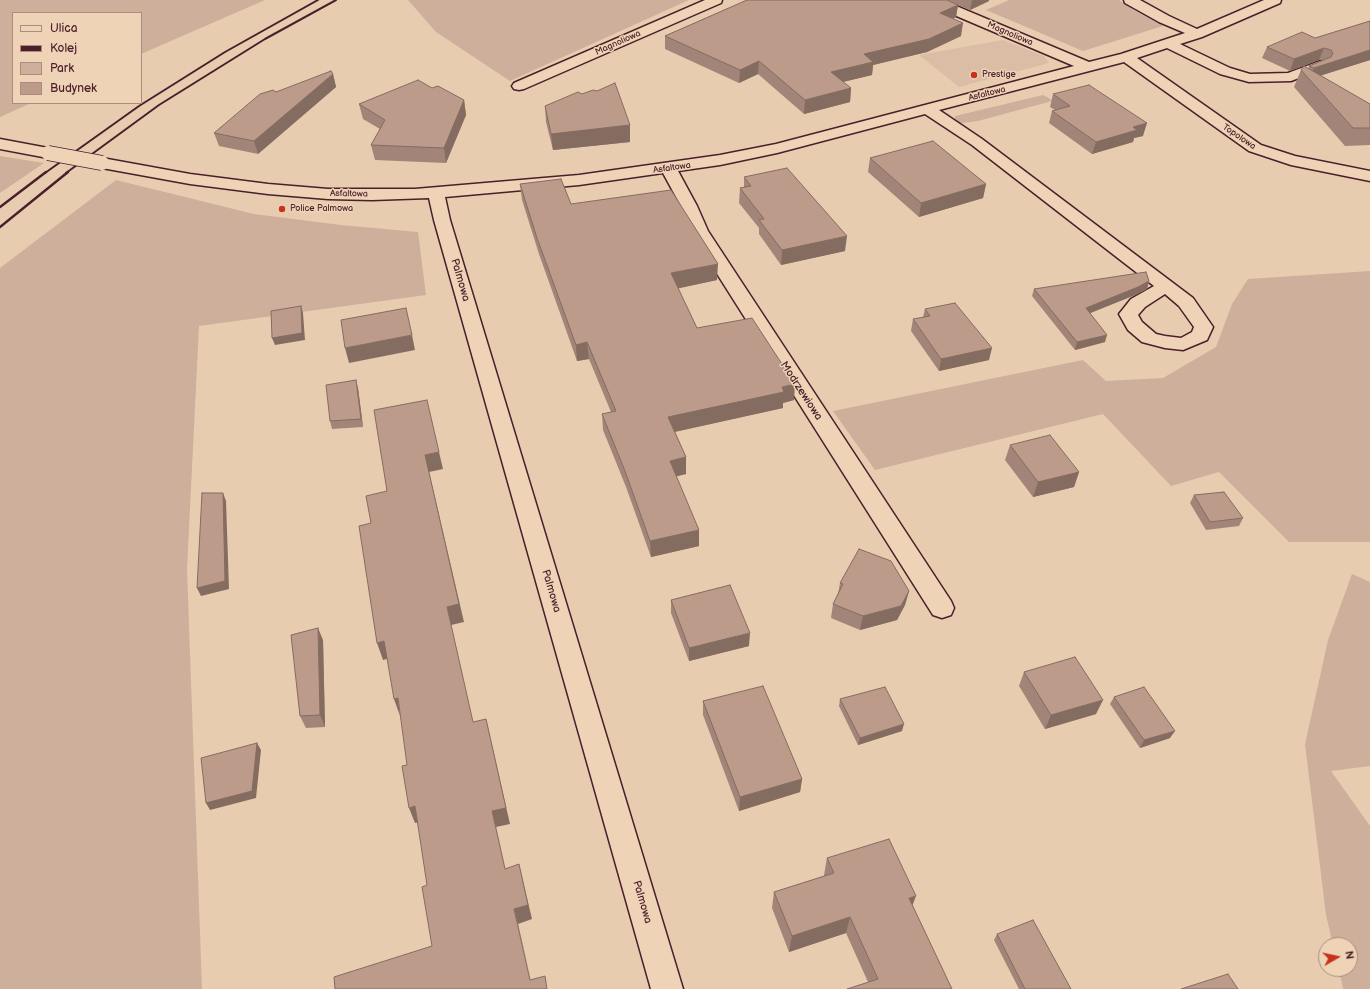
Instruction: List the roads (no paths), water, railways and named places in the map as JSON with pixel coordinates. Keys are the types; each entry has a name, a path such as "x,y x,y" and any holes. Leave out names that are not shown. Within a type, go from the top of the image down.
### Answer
{"street":[{"name":"Magnoliowa","path":"519,86 716,0"},
{"name":"Magnoliowa","path":"931,0 1088,68"},
{"path":"1130,0 1164,19 1197,34"},
{"name":"Asfaltowa","path":"0,144 190,179 287,192 372,195 438,192 579,180 720,160 777,148 1088,68 1169,44 1197,34 1275,0"},
{"path":"1169,44 1225,71 1249,78 1291,77 1320,64"},
{"name":"Topolowa","path":"1126,57 1254,148 1286,158 1370,176"},
{"path":"927,109 977,142 1166,286"},
{"name":"Modrzewiowa","path":"668,168 699,231 942,608"},
{"name":"Palmowa","path":"438,192 437,202 442,220 668,989"}],"railway":[{"path":"45,173 139,106 225,52 318,0"},
{"path":"66,173 159,105 265,39 336,0"},
{"path":"0,207 46,172"},
{"path":"0,227 68,172"}],"place":[{"name":"Prestige","path":"974,75"},
{"name":"Police Palmowa","path":"282,209"}]}
